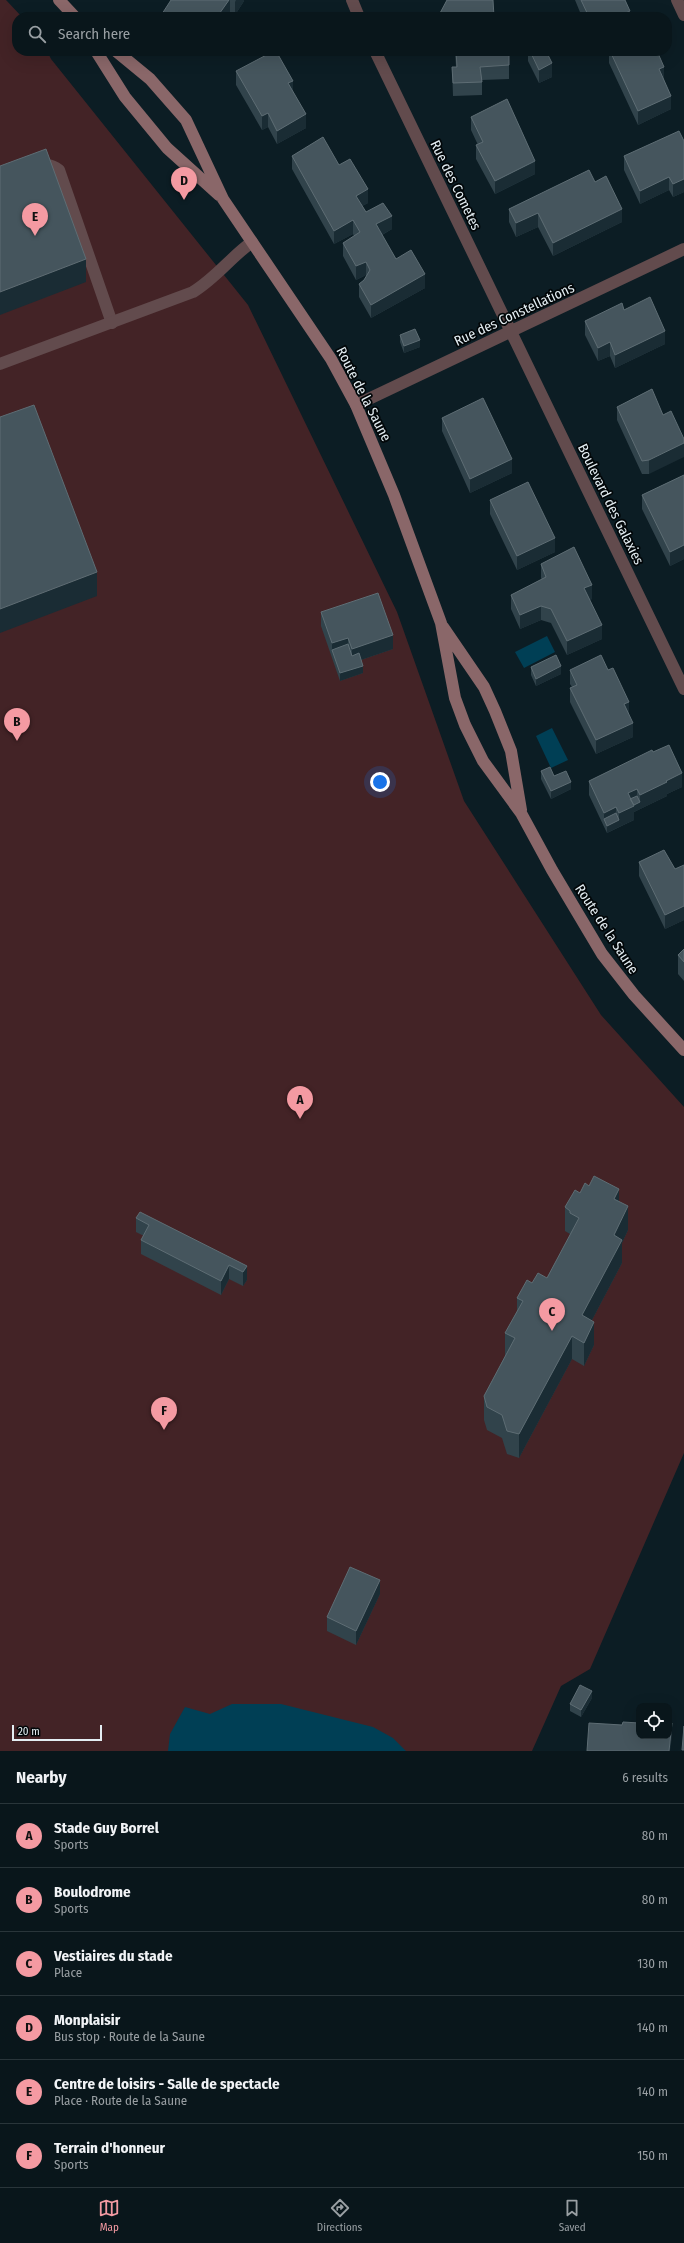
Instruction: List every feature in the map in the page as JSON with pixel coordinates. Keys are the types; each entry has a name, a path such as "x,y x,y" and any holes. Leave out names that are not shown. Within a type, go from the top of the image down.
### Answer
{"street":[{"path":"59,0 70,12"},
{"path":"352,0 357,12"},
{"path":"677,0 684,15"},
{"name":"Route de la Saune","path":"99,56 125,97 167,148 223,199"},
{"name":"Route de la Saune","path":"122,56 150,79 186,120 223,199 327,353 356,406 383,466 441,623 455,698 465,725 482,761 521,813 555,876 602,954 634,995 684,1050"},
{"name":"Rue des Cometes","path":"378,56 510,332"},
{"path":"22,173 43,165 52,165 59,170 112,323"},
{"path":"0,364 193,292 210,282 240,251 252,242"},
{"name":"Rue des Constellations","path":"356,406 510,332 590,296 684,249"},
{"name":"Boulevard des Galaxies","path":"510,332 684,689"},
{"name":"Route de la Saune","path":"441,623 484,687 495,711 511,751 521,813"}],"shaded area":[{"path":"0,0 6,0 17,12 12,12 12,56 50,56 248,305 397,612 464,801 601,1015 684,1107 684,1453 590,1669 561,1686 532,1751 0,1751"}],"water":[{"path":"547,636 555,652 524,668 515,652"},
{"path":"552,728 568,760 551,768 536,736"},
{"path":"232,1704 281,1704 373,1727 393,1738 406,1751 168,1751 170,1734 185,1707 210,1714"}],"building":[{"path":"171,0 229,0 221,12 163,12"},
{"path":"447,0 493,0 494,12 441,12"},
{"path":"581,0 625,0 630,11 628,12 587,12"},
{"path":"264,56 279,56 293,81 288,83 306,114 277,131 268,113 262,116 236,71"},
{"path":"456,56 509,56 509,65 480,67 482,82 453,83 452,67 457,67"},
{"path":"532,56 548,56 552,63 539,70"},
{"path":"612,56 659,56 664,67 659,69 671,96 638,111"},
{"path":"507,99 535,161 495,181 476,145 483,142 471,117"},
{"path":"679,131 684,141 684,179 673,184 669,177 640,191 624,156"},
{"path":"323,137 339,165 350,159 368,189 356,196 366,212 383,203 392,216 376,224 396,259 411,250 425,274 371,305 359,284 364,280 370,270 366,262 356,266 343,243 360,232 353,220 334,231 292,156"},
{"path":"46,149 86,259 0,292 0,166"},
{"path":"589,170 595,182 606,176 622,209 553,243 538,213 516,223 509,209"},
{"path":"650,297 665,331 615,355 610,342 598,348 585,321 622,303 624,310"},
{"path":"415,329 420,340 404,346 400,335"},
{"path":"652,389 663,415 671,411 684,439 684,443 649,460 642,461 617,407"},
{"path":"483,398 512,459 470,479 442,418"},
{"path":"34,405 97,572 0,609 0,417"},
{"path":"684,475 684,545 670,552 642,495"},
{"path":"528,482 555,538 517,556 490,500"},
{"path":"574,547 592,585 584,588 602,625 567,641 551,609 541,606 520,615 511,595 546,577 541,564"},
{"path":"378,593 393,635 352,649 348,638 332,643 321,612"},
{"path":"348,644 352,656 359,653 363,666 340,673 332,650"},
{"path":"556,655 561,666 536,679 531,667"},
{"path":"601,655 608,670 613,668 629,702 624,704 633,723 596,740 570,688 577,685 570,670"},
{"path":"669,745 682,773 640,795 637,789 628,793 634,806 619,813 616,807 604,813 589,781 652,750 653,752"},
{"path":"550,767 554,776 566,771 571,782 551,791 541,771"},
{"path":"637,796 640,802 634,805 630,799"},
{"path":"616,813 619,820 607,826 604,819"},
{"path":"664,850 675,869 684,865 684,906 665,915 639,862"},
{"path":"684,949 684,962 678,955"},
{"path":"594,1176 619,1189 614,1199 628,1206 614,1235 622,1240 582,1315 594,1322 584,1343 572,1336 519,1434 507,1431 502,1415 487,1407 484,1396 515,1338 505,1333 523,1301 517,1298 527,1280 532,1283 538,1273 547,1278 579,1218 570,1213 570,1211 565,1207 575,1190 580,1193 585,1183 589,1186"},
{"path":"140,1212 247,1266 243,1272 229,1265 221,1281 141,1240 149,1225 136,1218"},
{"path":"350,1567 380,1580 356,1631 327,1617"},
{"path":"580,1685 592,1691 581,1710 570,1704"},
{"path":"623,1722 636,1723 636,1739 670,1739 669,1751 587,1751 589,1723 622,1725"},
{"path":"684,1726 684,1750 682,1750"}],"place":[{"name":"Monplaisir","path":"184,200"},
{"name":"Centre de loisirs - Salle de spectacle","path":"35,236"},
{"name":"Boulodrome","path":"17,741"},
{"name":"Stade Guy Borrel","path":"300,1119"},
{"name":"Vestiaires du stade","path":"552,1331"},
{"name":"Terrain d'honneur","path":"164,1430"}]}
